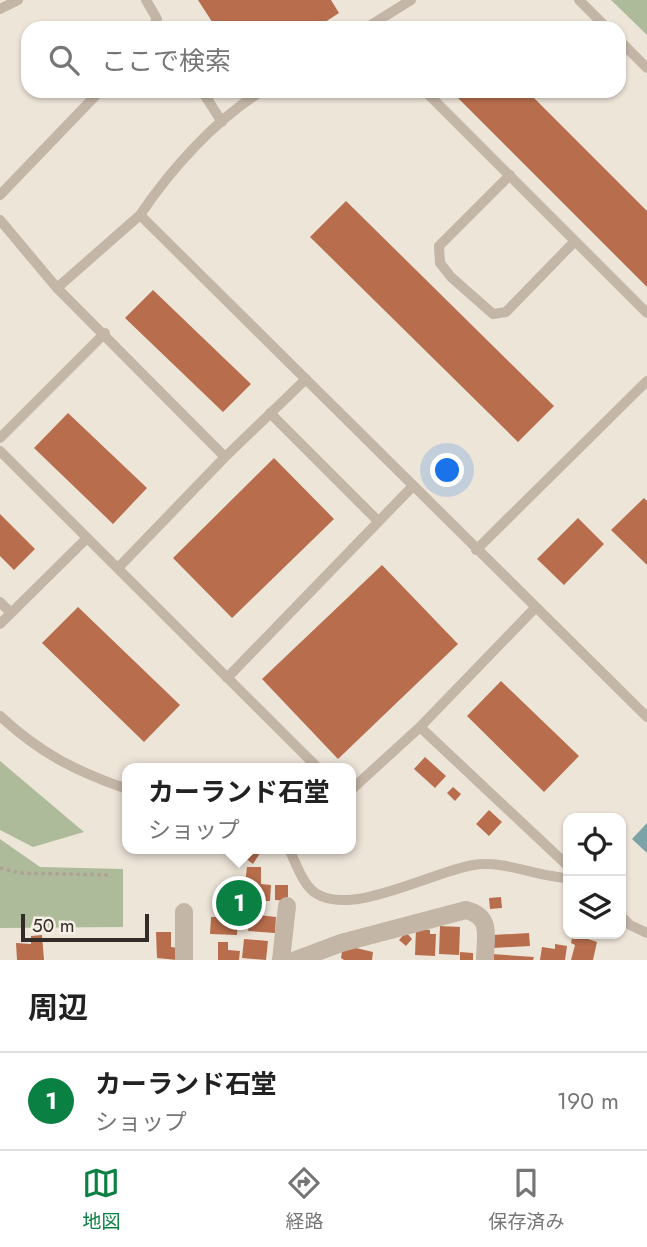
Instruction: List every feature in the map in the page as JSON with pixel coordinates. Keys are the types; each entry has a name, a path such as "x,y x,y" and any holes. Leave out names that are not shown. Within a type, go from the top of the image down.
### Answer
{"street":[{"path":"281,960 287,906"},
{"path":"296,960 341,943 467,910 479,914 485,922 485,960"},
{"path":"184,912 184,960"}],"lane":[{"path":"0,9 18,0"},
{"path":"146,0 155,21"},
{"path":"377,21 411,0"},
{"path":"579,0 600,21"},
{"path":"626,47 647,68"},
{"path":"0,195 93,98"},
{"path":"207,98 222,122"},
{"path":"57,288 140,215 156,191 235,108 251,98"},
{"path":"432,98 647,313"},
{"path":"510,175 439,246 440,263 451,277 493,314 506,312 575,241"},
{"path":"140,215 476,551 647,717"},
{"path":"0,220 57,288 225,457"},
{"path":"0,438 104,333"},
{"path":"118,568 225,457 306,379"},
{"path":"476,551 647,381"},
{"path":"270,413 378,521"},
{"path":"0,451 313,763"},
{"path":"227,678 412,487"},
{"path":"0,624 86,539"},
{"path":"0,602 11,612"},
{"path":"356,785 420,727 535,608"},
{"path":"0,716 23,737 78,772 122,787"},
{"path":"420,727 563,861"},
{"path":"292,854 311,890 334,900 358,899 474,865 513,867 563,877"},
{"path":"626,919 647,933"}],"path":[{"path":"0,868 20,873 111,875"}],"green space":[{"path":"611,0 647,0 647,35"},
{"path":"0,761 84,832 33,847 0,830"},
{"path":"0,839 40,867 123,869 123,927 0,928"}],"water":[{"path":"647,823 647,853 632,839"}],"building":[{"path":"198,0 331,0 339,13 327,21 212,21"},
{"path":"458,98 534,98 647,211 647,287"},
{"path":"346,201 554,406 518,442 310,237"},
{"path":"153,290 251,384 223,412 125,318"},
{"path":"68,413 147,488 113,524 34,448"},
{"path":"274,458 334,519 232,618 173,558"},
{"path":"644,498 647,501 647,565 611,530"},
{"path":"0,514 35,549 14,570 0,556"},
{"path":"578,518 604,544 564,585 537,559"},
{"path":"382,565 458,644 338,759 262,679"},
{"path":"78,607 180,705 144,742 42,643"},
{"path":"501,681 579,756 544,792 467,716"},
{"path":"425,757 446,776 435,788 414,769"},
{"path":"453,787 461,794 455,801 447,793"},
{"path":"489,810 502,822 489,836 476,824"},
{"path":"248,854 259,854 253,864 245,858"},
{"path":"247,867 261,867 261,884 271,885 270,901 243,901"},
{"path":"275,885 288,885 288,901 275,900"},
{"path":"501,897 502,908 490,909 489,898"},
{"path":"221,913 238,913 237,935 210,934 211,917 221,917"},
{"path":"250,914 276,917 275,933 248,931"},
{"path":"440,926 460,927 459,955 439,954"},
{"path":"416,929 430,930 430,934 436,934 435,956 415,955"},
{"path":"156,932 171,932 171,947 178,948 177,960 157,958"},
{"path":"406,932 412,939 406,946 399,940"},
{"path":"529,933 530,946 493,948 492,935"},
{"path":"42,935 44,960 17,960 16,943 31,944 31,936"},
{"path":"244,939 268,941 266,960 242,958"},
{"path":"572,939 597,942 593,960 571,960 575,945 571,943"},
{"path":"218,942 228,942 228,950 240,951 239,960 218,960"},
{"path":"555,944 567,946 565,960 540,960 542,947 555,949"},
{"path":"343,945 373,952 372,960 344,960 341,958"},
{"path":"460,952 473,953 473,960 460,960"},
{"path":"492,954 534,957 533,960 492,960"}],"place":[{"name":"カーランド石堂","path":"239,903"}]}
